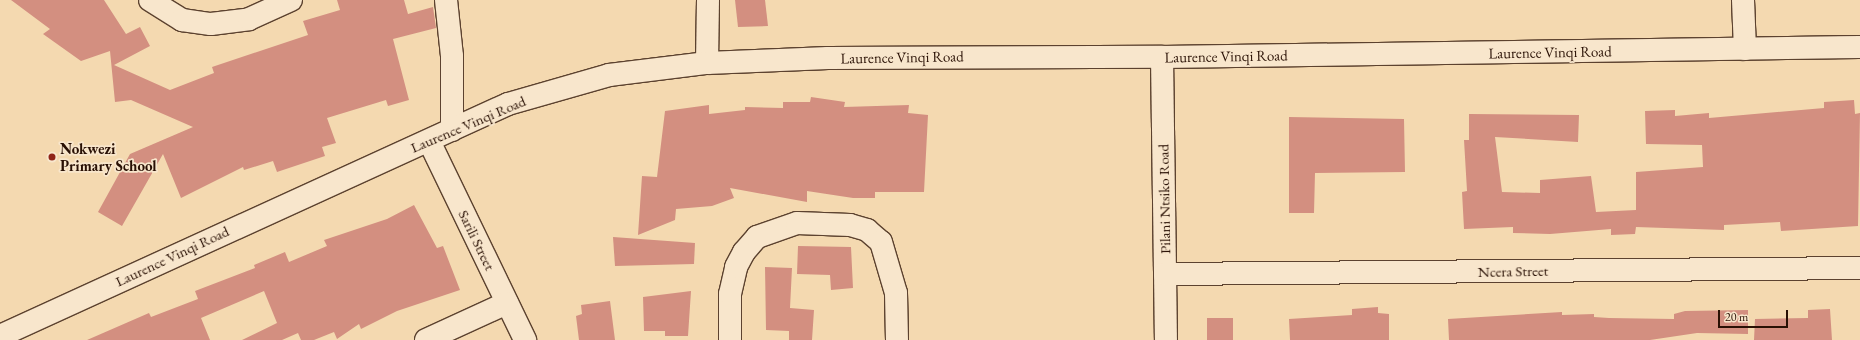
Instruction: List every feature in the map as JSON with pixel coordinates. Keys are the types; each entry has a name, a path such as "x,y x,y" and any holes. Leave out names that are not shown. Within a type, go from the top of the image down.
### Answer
{"street":[{"path":"150,0 182,20 211,24 248,19 291,0"},
{"path":"446,0 452,56 452,130"},
{"path":"707,63 708,0"},
{"path":"1744,0 1746,49"},
{"name":"Laurence Vinqi Road","path":"0,336 508,104 552,90 609,75 707,63 943,56 1162,57 1860,47"},
{"name":"Pilani Ntsiko Road","path":"1162,57 1166,340"},
{"name":"Sarili Street","path":"429,141 525,340"},
{"path":"730,340 730,294 736,267 744,252 757,237 796,223 850,225 867,230 881,242 896,293 897,340"},
{"name":"Ncera Street","path":"1165,274 1860,268"},
{"path":"426,340 507,303"}],"building":[{"path":"11,0 104,0 126,34 140,27 150,46 114,65 170,90 214,73 212,67 308,35 303,21 340,10 337,0 404,0 408,14 433,7 436,28 393,39 409,100 388,106 386,100 327,118 336,143 322,147 325,156 277,172 273,161 244,170 243,167 181,198 163,154 122,226 98,212 130,154 193,127 131,100 115,102 110,51 81,61 43,34 50,29"},
{"path":"735,0 765,0 768,26 738,27"},
{"path":"811,97 845,102 844,107 909,105 908,113 928,115 924,192 875,192 875,198 853,198 807,191 807,202 730,188 734,198 712,206 676,209 675,220 638,235 642,176 657,177 665,111 709,105 709,114 745,110 745,107 783,108 783,102 810,102"},
{"path":"1854,100 1855,114 1860,113 1858,226 1781,231 1780,222 1724,225 1724,230 1636,227 1635,234 1611,235 1611,229 1550,234 1513,233 1513,227 1464,229 1462,192 1467,191 1464,140 1469,140 1469,114 1579,115 1578,142 1495,137 1502,192 1540,193 1540,180 1591,176 1596,212 1636,210 1636,172 1703,167 1702,145 1646,144 1645,111 1675,110 1675,116 1709,113 1709,118 1824,108 1824,102"},
{"path":"1289,117 1404,119 1405,172 1315,173 1314,213 1289,213"},
{"path":"414,205 437,248 443,246 460,290 397,311 361,329 359,324 337,339 334,332 314,340 301,340 298,333 282,340 242,340 277,323 264,291 201,318 210,340 87,340 149,313 151,317 198,299 195,291 255,268 254,265 285,252 289,262 327,246 324,240 387,219"},
{"path":"613,237 695,243 694,264 615,266"},
{"path":"798,246 851,247 853,288 831,290 830,275 797,274"},
{"path":"765,267 792,268 790,308 814,310 812,340 789,340 789,331 766,330"},
{"path":"691,291 688,336 665,336 665,331 644,331 643,297"},
{"path":"610,301 615,340 579,340 576,316 582,314 581,305"},
{"path":"1378,307 1378,313 1389,314 1389,340 1290,340 1289,319 1352,315 1352,309"},
{"path":"1830,309 1832,340 1754,340 1755,319 1808,318 1808,310"},
{"path":"1748,310 1748,334 1697,333 1650,340 1449,340 1448,319 1562,312 1562,315 1594,314 1594,317 1609,318 1674,319 1674,314 1685,311"},
{"path":"1207,318 1233,318 1233,340 1207,340"}],"place":[{"name":"Nokwezi Primary School","path":"52,157"}]}
